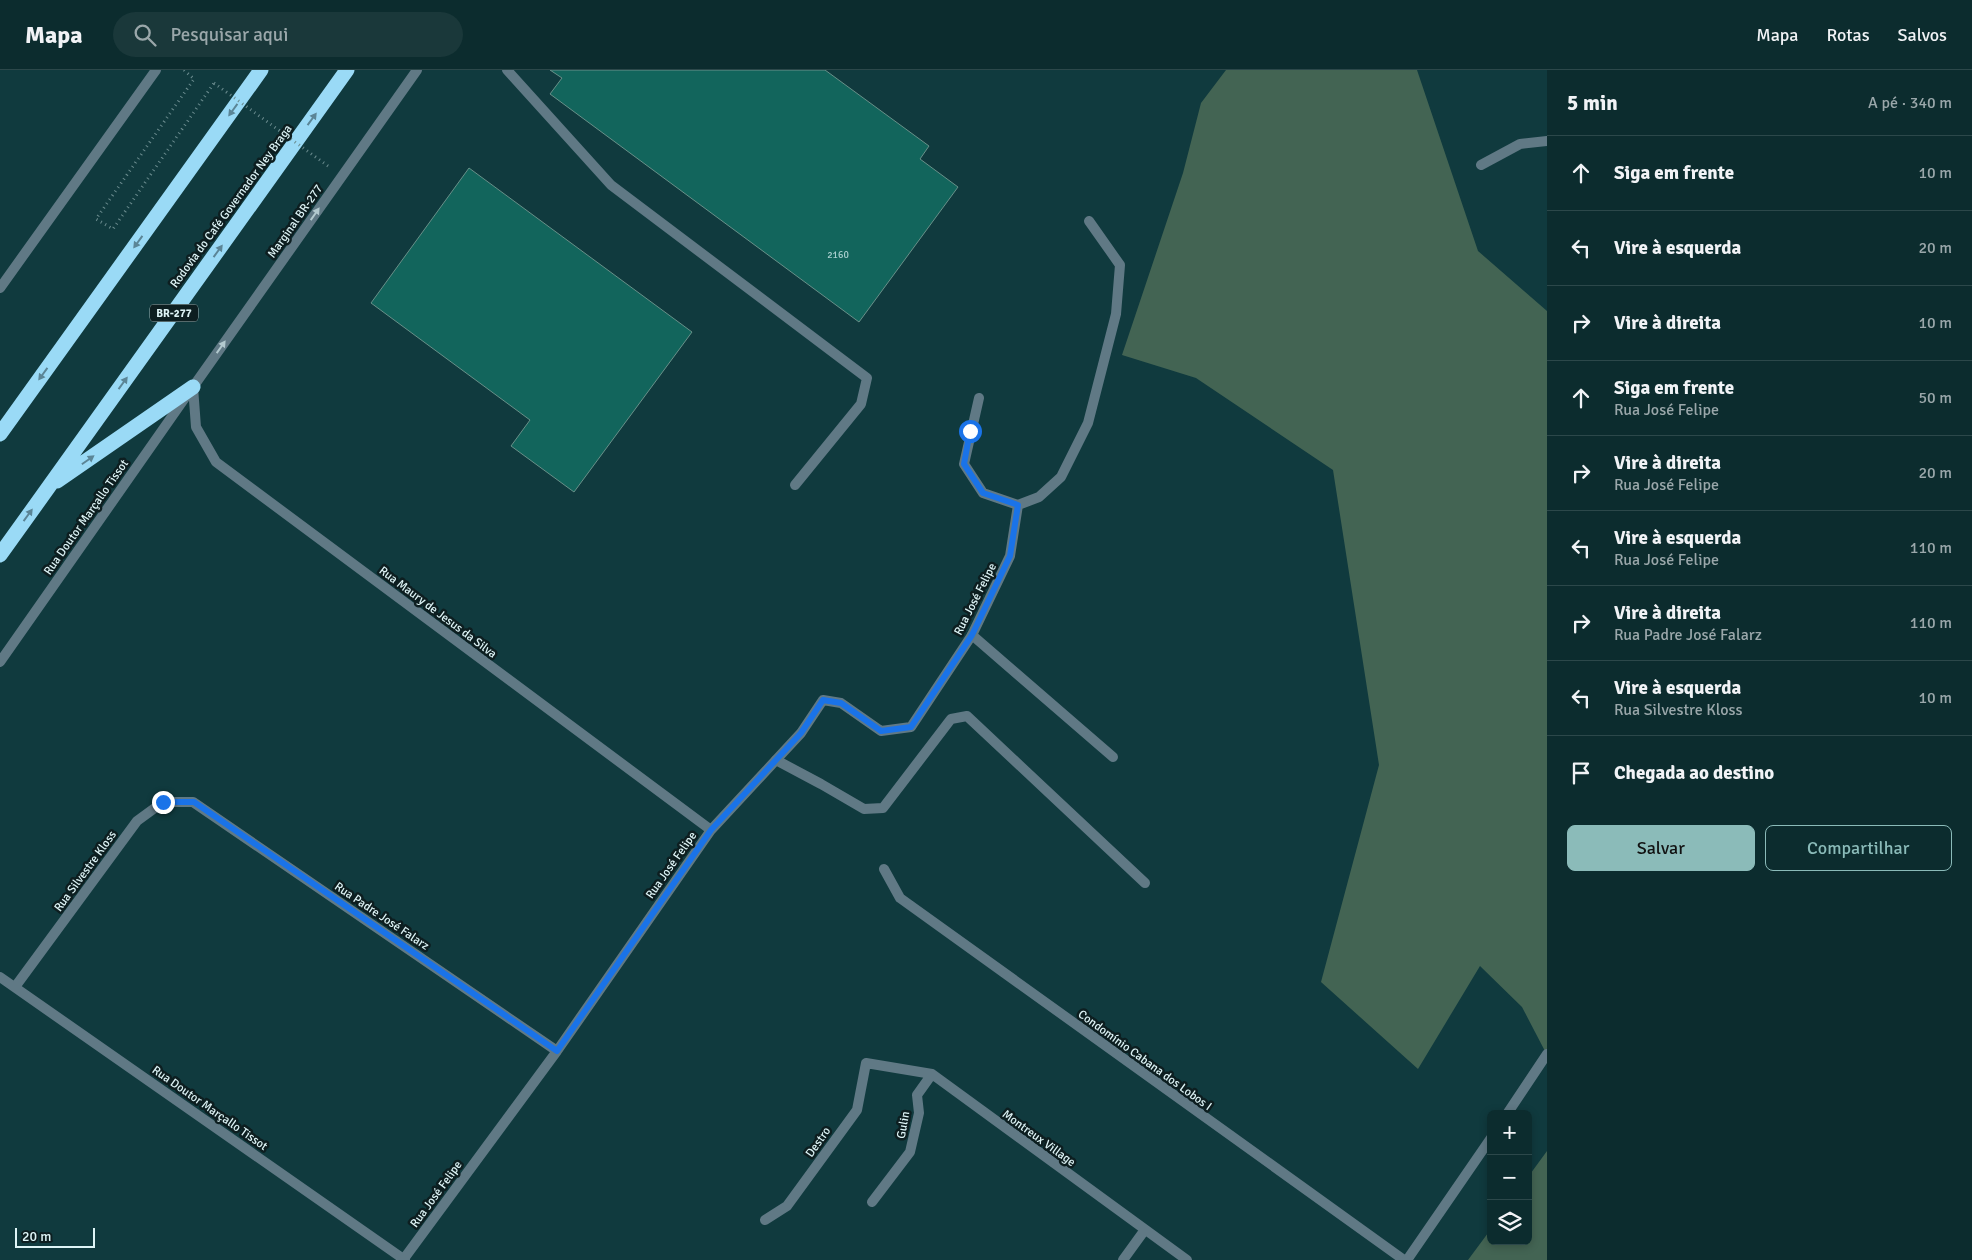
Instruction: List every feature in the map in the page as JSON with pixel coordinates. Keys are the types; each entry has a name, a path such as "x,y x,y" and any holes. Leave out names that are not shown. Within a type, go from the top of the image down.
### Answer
{"highway":[{"path":"0,434 261,70"},
{"name":"Rodovia do Café Governador Ney Braga","path":"0,555 347,70"},
{"path":"48,488 192,386"}],"street":[{"path":"0,288 156,70"},
{"name":"Marginal BR-277","path":"192,386 417,70"},
{"path":"507,70 611,185 867,378 861,404 795,485"},
{"path":"1480,165 1520,144 1547,141"},
{"path":"979,398 964,464 983,493 1018,505 1039,497 1061,477 1088,424 1116,314 1120,265 1089,221"},
{"name":"Rua Doutor Marçallo Tissot","path":"0,662 192,386"},
{"name":"Rua Maury de Jesus da Silva","path":"192,386 196,427 216,462 711,830"},
{"name":"Rua José Felipe","path":"404,1260 557,1051 711,830 801,733 823,700 841,703 881,731 911,727 972,635 1010,556 1018,505"},
{"path":"972,635 1113,757"},
{"path":"776,760 864,809 882,808 951,719 967,716 1145,883"},
{"name":"Rua Silvestre Kloss","path":"16,987 137,821 163,802 194,802"},
{"name":"Rua Padre José Falarz","path":"194,802 557,1051"},
{"name":"Condomínio Cabana dos Lobos I","path":"884,869 900,898 1405,1260"},
{"name":"Rua Doutor Marçallo Tissot","path":"0,977 404,1260"},
{"path":"1510,1110 1547,1054"},
{"name":"Montreux Village","path":"866,1063 932,1074 1187,1260"},
{"name":"Destro","path":"765,1220 787,1206 857,1110 866,1063"},
{"name":"Gulin","path":"872,1202 910,1152 919,1113 917,1095 932,1074"},
{"path":"1405,1260 1487,1144"},
{"path":"1123,1260 1144,1230"}],"path":[{"path":"184,70 194,78 96,219 113,229 214,83 328,166"}],"green space":[{"path":"1226,70 1417,70 1478,251 1547,311 1547,1055 1522,1007 1480,966 1418,1069 1321,982 1379,765 1333,470 1196,378 1122,355 1183,173 1201,103"},
{"path":"1547,1151 1547,1260 1468,1260 1487,1234 1487,1245 1532,1245 1532,1172"}],"building":[{"path":"550,70 825,70 929,146 920,159 958,187 859,322 550,94 562,78"},
{"path":"469,168 692,332 574,492 511,446 530,420 371,303"}],"route":[{"path":"163,802 194,802 557,1051 711,830 801,733 823,700 841,703 881,731 911,727 972,635 1010,556 1014,538 1018,505 983,493 964,464 970,431"}]}
